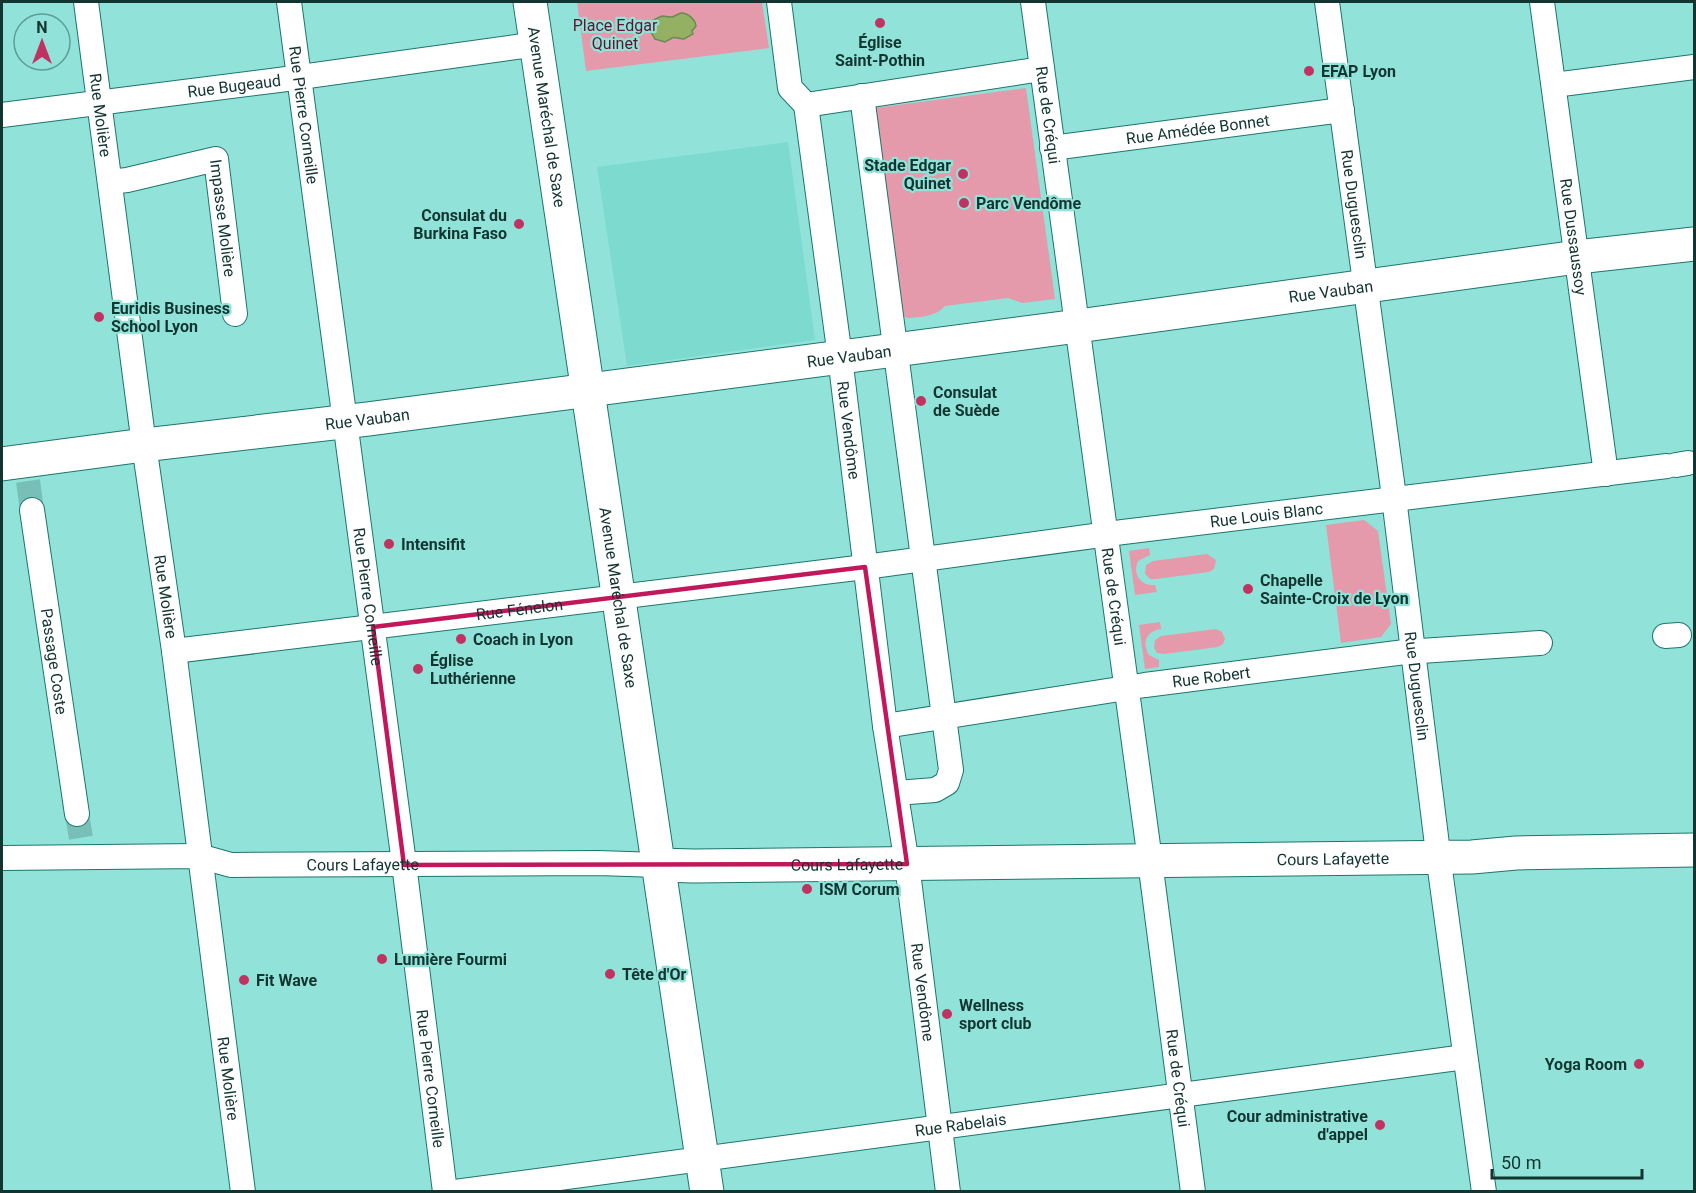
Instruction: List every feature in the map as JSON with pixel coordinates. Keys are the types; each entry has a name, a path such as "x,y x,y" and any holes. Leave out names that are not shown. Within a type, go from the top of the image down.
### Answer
{"street":[{"name":"Rue Molière","path":"86,2 144,445 174,651 243,1191"},
{"name":"Rue Pierre Corneille","path":"289,2 446,1191"},
{"name":"Avenue Maréchal de Saxe","path":"530,2 707,1191"},
{"name":"Rue Vendôme","path":"779,2 790,88 806,105 840,357 885,726 907,864 948,1191"},
{"name":"Rue de Créqui","path":"1033,2 1150,861 1192,1191"},
{"name":"Rue Duguesclin","path":"1327,2 1395,500 1484,1191"},
{"name":"Rue Dussaussoy","path":"1542,2 1606,474"},
{"name":"Rue Bugeaud","path":"2,115 537,44"},
{"path":"1554,85 1695,67"},
{"path":"806,105 1042,69"},
{"path":"862,96 951,770 947,783 935,790 896,793"},
{"name":"Rue Amédée Bonnet","path":"1052,147 1342,110"},
{"name":"Impasse Molière","path":"110,182 216,159 235,314"},
{"name":"Rue Vauban","path":"18,468 144,445 345,422 1078,326 1577,256 1695,244"},
{"name":"Rue Louis Blanc","path":"865,567 1105,534 1677,465"},
{"name":"Passage Coste","path":"32,510 77,814"},
{"name":"Rue Fénelon","path":"174,651 865,567"},
{"name":"Rue Robert","path":"885,726 1126,688 1414,651 1540,643"},
{"name":"Cours Lafayette","path":"2,858 199,856 231,865 586,863 694,866 1472,857 1516,853 1695,850"},
{"name":"Rue Rabelais","path":"455,1191 1465,1057"}],"highlighted area":[{"path":"865,567 907,864 404,865 373,627"}],"shaded area":[{"path":"681,13 689,15 694,21 696,26 692,31 693,34 684,39 671,38 665,42 655,39 650,30 653,20"},
{"path":"788,142 815,340 627,366 597,167"}],"green space":[{"name":"Place Edgar Quinet","path":"577,2 762,2 769,48 586,71"},
{"name":"Parc Vendôme","path":"1026,88 1055,299 1022,303 1008,298 945,306 923,317 907,318 901,314 875,108"},
{"path":"1364,520 1378,531 1391,624 1381,637 1341,643 1326,525"},
{"path":"1149,548 1150,555 1138,561 1136,571 1142,582 1155,585 1157,592 1135,595 1129,551"},
{"path":"1207,554 1216,560 1214,569 1209,572 1156,579 1150,579 1145,574 1146,565 1153,561"},
{"path":"1160,622 1161,629 1152,632 1146,642 1149,655 1159,660 1159,667 1145,669 1139,625"},
{"path":"1216,629 1222,632 1225,639 1218,647 1164,654 1157,653 1154,648 1155,640 1161,636"}],"tunnel":[{"path":"28,481 32,510"},
{"path":"77,814 81,838"}],"place":[{"name":"Église Saint-Pothin","path":"880,23"},
{"name":"EFAP Lyon","path":"1309,71"},
{"name":"Stade Edgar Quinet","path":"963,174"},
{"name":"Parc Vendôme","path":"964,203"},
{"name":"Consulat du Burkina Faso","path":"519,224"},
{"name":"Euridis Business School Lyon","path":"99,317"},
{"name":"Consulat de Suède","path":"921,401"},
{"name":"Intensifit","path":"389,544"},
{"name":"Chapelle Sainte-Croix de Lyon","path":"1248,589"},
{"name":"Coach in Lyon","path":"461,639"},
{"name":"Église Luthérienne","path":"418,669"},
{"name":"ISM Corum","path":"807,889"},
{"name":"Lumière Fourmi","path":"382,959"},
{"name":"Tête d'Or","path":"610,974"},
{"name":"Fit Wave","path":"244,980"},
{"name":"Wellness sport club","path":"947,1014"},
{"name":"Yoga Room","path":"1639,1064"},
{"name":"Cour administrative d'appel","path":"1380,1125"}]}
